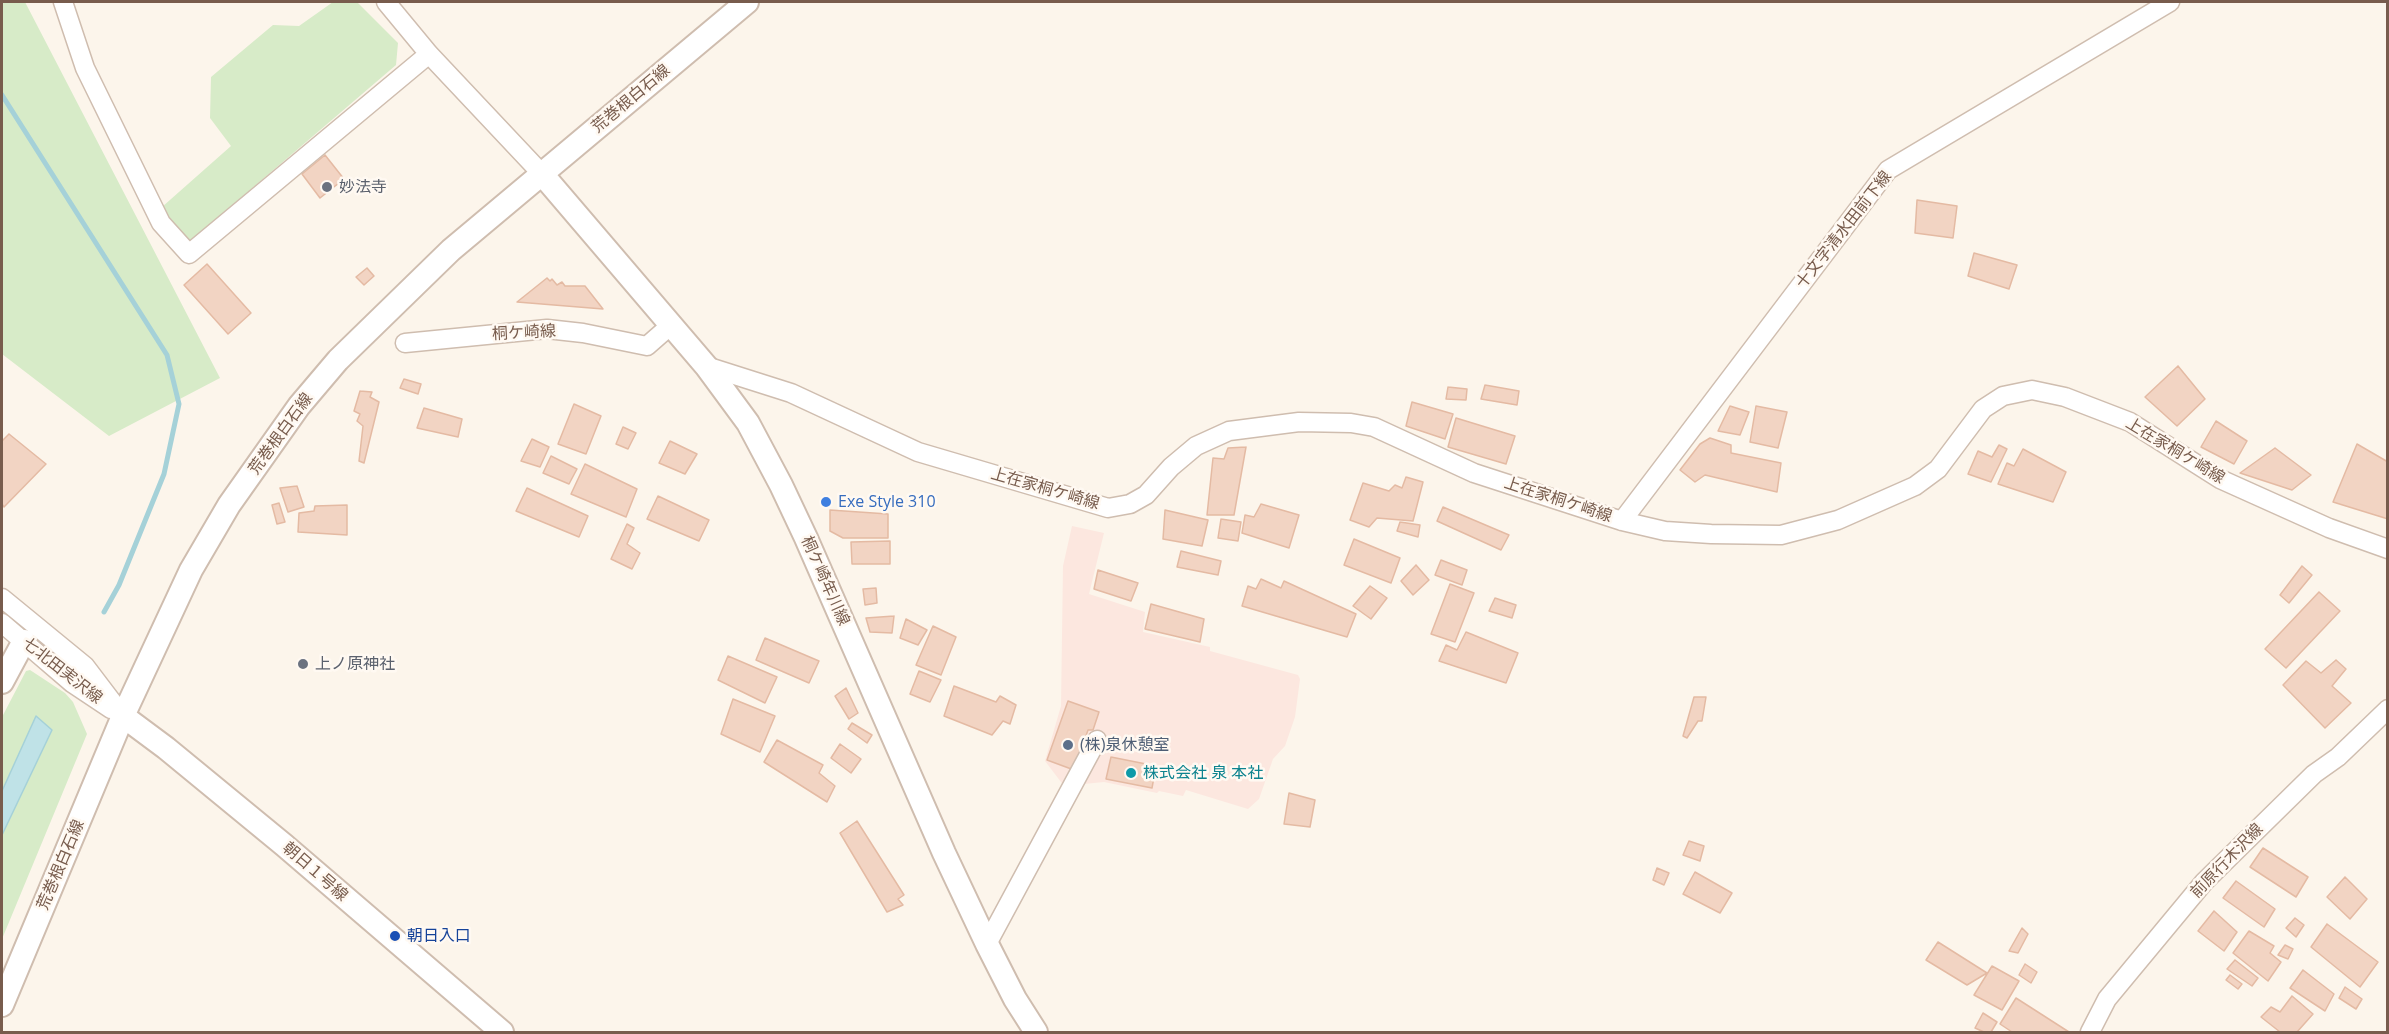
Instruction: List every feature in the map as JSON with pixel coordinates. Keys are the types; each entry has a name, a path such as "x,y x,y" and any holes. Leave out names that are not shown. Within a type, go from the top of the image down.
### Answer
{"street":[{"path":"63,2 85,68 162,223 189,254 429,54"},
{"path":"386,2 429,54 542,174"},
{"name":"荒巻根白石線","path":"2,1005 123,716 191,570 229,505 300,406 338,360 451,250 747,2"},
{"name":"十文字清水田前下線","path":"1622,521 1888,170 2170,2"},
{"name":"桐ケ崎年川線","path":"542,174 706,366 748,423 781,485 944,853 987,944 1015,999 1036,1032"},
{"name":"桐ケ崎線","path":"405,343 548,328 647,346 671,325"},
{"name":"上在家桐ケ崎線","path":"706,366 791,393 918,452 1108,508 1130,504 1146,495 1171,467 1196,446 1228,431 1299,422 1351,423 1374,427 1474,473 1622,521 1665,531 1711,534 1781,535 1838,520 1915,486 1938,468 1983,409 2003,396 2032,390 2065,397 2130,422 2220,479 2329,528 2388,549"},
{"path":"2,598 85,666 123,716"},
{"name":"七北田実沢線","path":"2,623 72,683 123,716"},
{"path":"2,682 24,641"},
{"name":"前原行木沢線","path":"2090,1032 2107,999 2204,882 2314,774 2338,757 2388,710"},
{"name":"朝日１号線","path":"123,716 166,747 284,845 502,1032"},
{"path":"987,944 1097,740"}],"shaded area":[{"path":"1072,526 1104,533 1089,594 1145,612 1143,632 1210,647 1210,651 1298,675 1300,679 1295,717 1285,746 1273,759 1259,799 1248,809 1186,790 1183,796 1104,782 1064,786 1045,761 1061,706 1063,566"}],"green space":[{"path":"2,2 25,2 220,378 109,436 2,354"},
{"path":"333,2 357,2 398,43 396,65 187,244 162,207 231,146 210,118 211,77 273,25 299,26"},
{"path":"30,670 65,693 73,702 87,734 2,939 2,717 26,671"}],"water":[{"path":"36,716 52,730 2,835 2,791"}],"building":[{"path":"325,155 344,179 320,198 302,174"},
{"path":"1917,200 1957,206 1953,238 1915,233"},
{"path":"1974,253 2017,265 2009,289 1968,276"},
{"path":"207,264 251,313 228,334 184,285"},
{"path":"367,268 374,276 364,285 356,277"},
{"path":"547,278 550,281 552,279 557,285 562,282 565,286 585,286 603,309 517,302"},
{"path":"2178,366 2205,399 2177,426 2145,397"},
{"path":"404,379 421,384 418,394 400,388"},
{"path":"1485,385 1519,391 1517,405 1481,399"},
{"path":"1448,387 1467,389 1466,400 1446,399"},
{"path":"360,391 372,392 370,397 379,402 364,463 359,461 363,426 357,421 360,414 354,411"},
{"path":"1412,402 1453,414 1445,439 1406,426"},
{"path":"574,404 601,416 586,454 558,444"},
{"path":"1730,406 1749,412 1740,435 1718,431"},
{"path":"1756,406 1787,412 1778,448 1750,442"},
{"path":"424,408 462,419 458,437 417,428"},
{"path":"1456,418 1515,436 1506,464 1448,447"},
{"path":"2216,421 2247,441 2234,464 2201,447"},
{"path":"623,427 636,433 628,449 616,444"},
{"path":"9,434 46,464 4,507 2,504 2,441"},
{"path":"1710,438 1731,445 1731,453 1781,463 1777,492 1705,475 1695,482 1680,470 1700,444"},
{"path":"532,439 549,447 540,467 521,461"},
{"path":"670,441 697,454 685,474 659,463"},
{"path":"2357,444 2388,462 2388,519 2333,502"},
{"path":"1999,445 2007,449 1991,482 1968,474 1978,451 1992,457"},
{"path":"1246,447 1234,515 1207,515 1213,458 1224,459 1228,448"},
{"path":"2275,448 2311,475 2292,490 2240,473"},
{"path":"2023,449 2066,472 2053,502 1998,484 2007,463 2014,466"},
{"path":"551,456 577,469 569,484 543,473"},
{"path":"585,464 637,489 626,517 571,494"},
{"path":"1406,477 1423,482 1413,521 1377,518 1369,527 1350,520 1363,483 1389,491 1395,485 1402,488"},
{"path":"297,486 304,507 288,512 280,488"},
{"path":"527,488 588,516 579,537 516,511"},
{"path":"658,496 709,520 699,541 647,519"},
{"path":"279,503 285,522 277,524 272,505"},
{"path":"1261,504 1299,515 1289,548 1242,533 1245,515 1254,517"},
{"path":"347,505 347,535 298,532 299,513 314,511 315,506"},
{"path":"1443,507 1509,535 1501,550 1437,521"},
{"path":"830,510 888,514 888,538 843,538 830,531"},
{"path":"1165,510 1208,520 1202,546 1163,539"},
{"path":"1221,519 1241,522 1238,541 1218,538"},
{"path":"1400,522 1420,525 1418,537 1397,531"},
{"path":"627,524 634,528 627,544 640,553 632,569 611,559"},
{"path":"1354,539 1400,558 1391,583 1344,565"},
{"path":"890,541 890,564 852,564 851,542"},
{"path":"1181,551 1221,561 1218,575 1177,567"},
{"path":"1441,560 1467,570 1462,585 1435,575"},
{"path":"1416,565 1429,580 1413,595 1401,581"},
{"path":"2302,566 2312,575 2289,603 2280,595"},
{"path":"1098,570 1138,583 1131,601 1094,589"},
{"path":"1261,579 1281,588 1284,581 1356,614 1347,637 1242,606 1248,586 1256,589"},
{"path":"1450,584 1474,593 1455,642 1431,634"},
{"path":"1370,586 1387,598 1371,619 1353,606"},
{"path":"876,588 877,603 865,605 863,589"},
{"path":"2319,592 2340,611 2286,668 2265,649"},
{"path":"1495,598 1516,605 1512,618 1489,611"},
{"path":"1151,604 1204,619 1200,642 1145,629"},
{"path":"894,616 892,633 870,632 866,618"},
{"path":"906,619 927,630 918,645 900,638"},
{"path":"933,626 956,637 941,675 916,665"},
{"path":"1466,632 1518,653 1506,683 1439,661 1446,645 1457,650"},
{"path":"765,638 819,661 809,683 756,660"},
{"path":"728,656 777,677 765,703 718,680"},
{"path":"2336,660 2346,669 2332,686 2351,703 2325,728 2283,685 2306,661 2321,673"},
{"path":"919,671 941,680 930,702 910,694"},
{"path":"954,686 996,702 1000,696 1016,705 1010,724 1003,721 992,735 944,716"},
{"path":"846,688 858,713 849,719 835,696"},
{"path":"1694,697 1706,697 1702,721 1698,721 1687,738 1683,736"},
{"path":"733,699 775,716 760,752 721,734"},
{"name":"(株)泉休憩室","path":"1068,701 1099,712 1093,730 1088,730 1074,770 1047,760"},
{"path":"852,723 872,735 867,743 848,729"},
{"path":"777,740 823,765 819,773 835,786 827,802 764,762"},
{"path":"840,744 861,759 851,773 831,758"},
{"name":"株式会社 泉 本社","path":"1111,757 1156,766 1152,788 1106,779"},
{"path":"1289,793 1315,800 1310,827 1284,824"},
{"path":"857,821 904,895 898,899 903,905 887,912 840,833"},
{"path":"1689,841 1704,846 1700,861 1683,855"},
{"path":"2263,848 2308,877 2296,897 2250,867"},
{"path":"1657,868 1669,873 1664,885 1653,880"},
{"path":"1695,872 1732,893 1720,913 1683,894"},
{"path":"2345,877 2367,899 2350,919 2327,897"},
{"path":"2236,881 2275,909 2264,927 2223,898"},
{"path":"2214,911 2237,932 2224,951 2198,931"},
{"path":"2295,918 2304,925 2296,937 2286,928"},
{"path":"2327,924 2378,962 2360,987 2311,947"},
{"path":"2022,928 2028,934 2018,953 2009,951"},
{"path":"2249,931 2274,946 2270,953 2281,962 2268,981 2233,953"},
{"path":"1938,942 1987,973 1967,985 1926,960"},
{"path":"2285,945 2293,949 2288,959 2278,955"},
{"path":"2235,960 2258,978 2252,986 2227,969"},
{"path":"2025,964 2037,972 2031,983 2019,975"},
{"path":"1992,966 2019,981 2002,1010 1974,995"},
{"path":"2303,970 2334,994 2325,1011 2290,988"},
{"path":"2230,975 2242,984 2238,989 2226,980"},
{"path":"2345,987 2362,999 2356,1009 2339,998"},
{"path":"2292,996 2313,1014 2297,1032 2280,1032 2261,1017 2271,1007 2280,1012"},
{"path":"2016,998 2069,1032 2012,1032 2000,1024"},
{"path":"1983,1013 1997,1022 1991,1032 1975,1028"}],"waterway":[{"path":"2,95 167,355 179,404 164,474 119,585 104,612"}],"place":[{"name":"妙法寺","path":"327,187"},
{"name":"Exe Style 310","path":"826,502"},
{"name":"上ノ原神社","path":"303,664"},
{"name":"(株)泉休憩室","path":"1068,745"},
{"name":"株式会社 泉 本社","path":"1131,773"},
{"name":"朝日入口","path":"395,936"}]}
